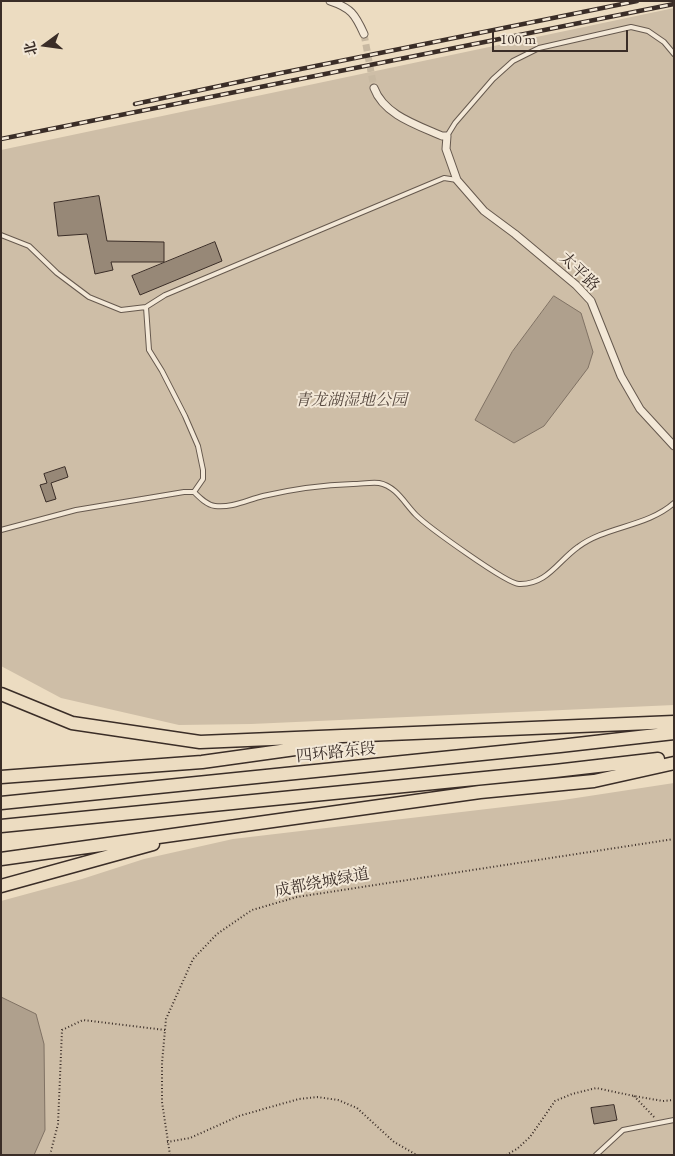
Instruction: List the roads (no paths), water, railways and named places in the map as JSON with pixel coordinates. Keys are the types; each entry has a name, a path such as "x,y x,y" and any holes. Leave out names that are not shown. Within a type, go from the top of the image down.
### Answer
{"highway":[{"path":"1,694 72,723 200,742 674,722"},
{"name":"四环路东段","path":"1,803 674,733"},
{"path":"1,777 202,762 405,734"},
{"path":"1,826 674,758"},
{"path":"1,859 480,792 594,781 674,763"},
{"path":"1,886 214,829"}],"street":[{"path":"330,1 349,9 356,17 364,34"},
{"path":"374,88 382,104 408,121 442,136 447,136"},
{"name":"太平路","path":"447,136 446,149 457,180 484,211 576,284 591,301 621,376 640,409 674,446"}],"lane":[{"path":"447,136 455,123 493,79 513,61 539,48 631,27 648,31 664,42 674,54"},
{"path":"1,236 28,246 89,297 121,310 146,307 165,295 444,178 457,180"},
{"path":"146,307 149,350 185,416 198,446 203,479 194,492"},
{"path":"1,530 76,510 184,492 194,492 203,501 214,506 231,506 295,489 325,485 379,483 392,488 417,516 491,570 517,584 531,583 542,578 555,569 578,546 598,536 648,519 668,509 674,503"},
{"path":"596,1155 623,1130 674,1120"}],"tunnel":[{"path":"364,34 374,88"}],"railway":[{"path":"135,104 637,1"},
{"path":"1,139 674,4"}],"park label":[{"name":"青龙湖湿地公园","path":"351,401"}]}
